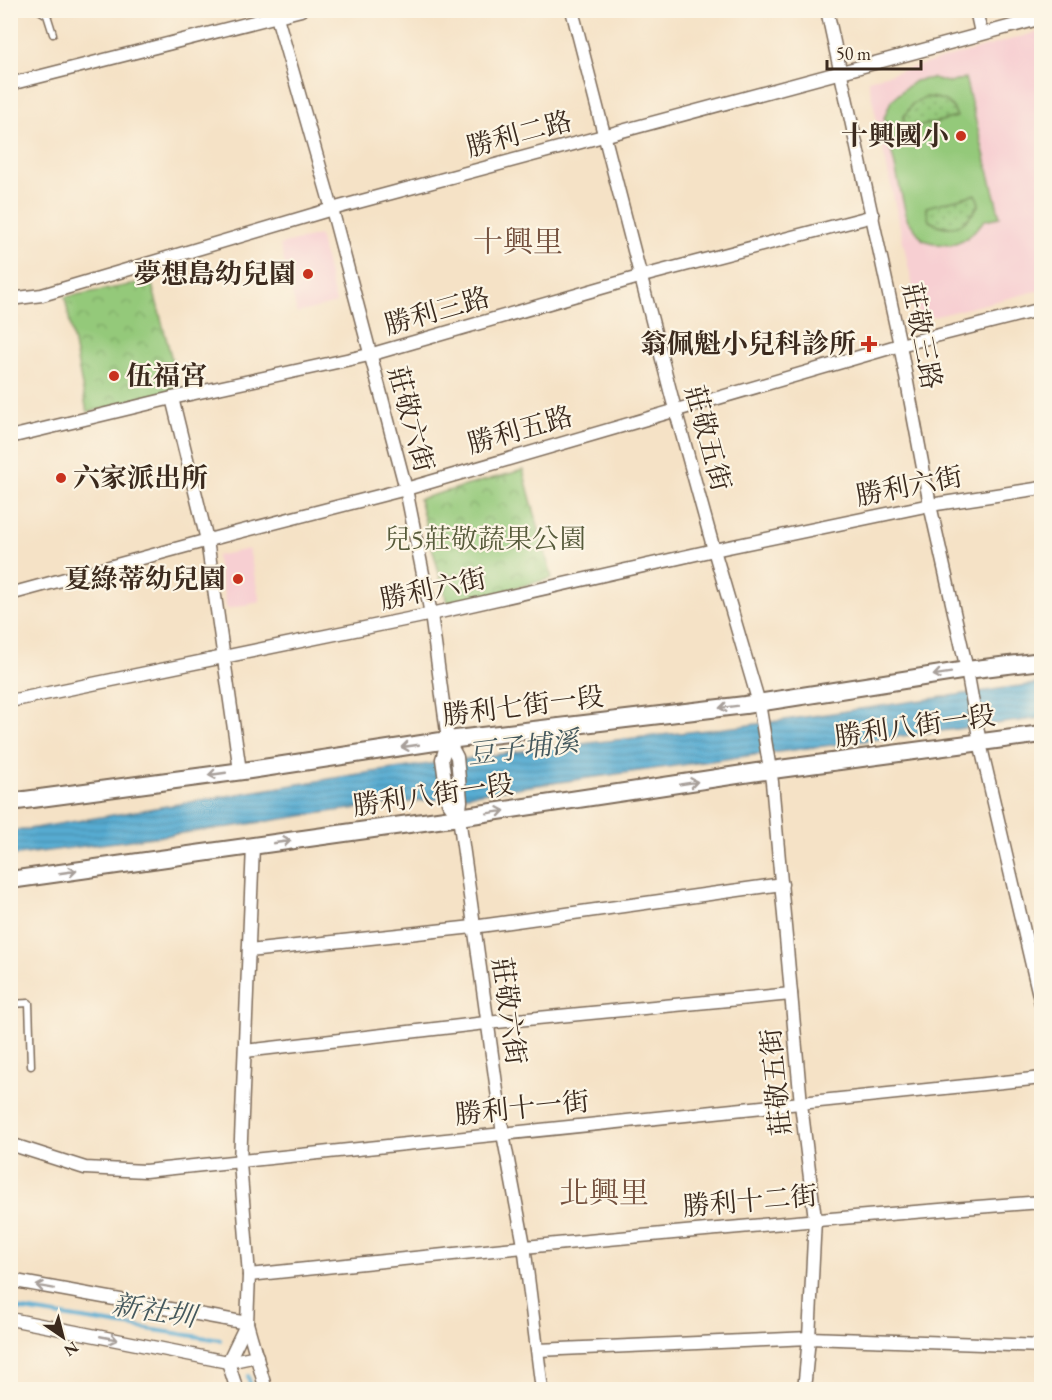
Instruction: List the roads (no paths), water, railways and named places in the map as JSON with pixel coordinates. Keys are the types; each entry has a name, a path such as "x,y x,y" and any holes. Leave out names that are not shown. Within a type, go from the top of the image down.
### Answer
{"street":[{"path":"10,84 276,14 301,10"},
{"name":"莊敬五街","path":"572,10 606,136 639,277 714,550 759,703 770,771 801,1104 815,1219 804,1389"},
{"name":"莊敬三路","path":"827,10 900,345 930,505 967,670 980,743"},
{"path":"976,10 981,33"},
{"name":"莊敬六街","path":"276,14 332,209 406,489 431,614 448,740"},
{"name":"勝利二路","path":"10,299 42,295 332,209 1041,18"},
{"name":"勝利三路","path":"10,437 172,398 369,356 639,277 873,216"},
{"name":"勝利五路","path":"10,594 406,489 900,345 1041,309"},
{"path":"172,398 207,540 240,771"},
{"name":"勝利六街","path":"10,701 225,658 714,550 930,505 1041,488"},
{"name":"勝利七街一段","path":"10,802 448,740 759,703 967,670 1041,661"},
{"name":"勝利八街一段","path":"10,880 253,846 456,807 770,771 1041,734"},
{"path":"448,740 457,757 456,807"},
{"path":"448,740 442,759 456,807"},
{"path":"980,743 1041,1008"},
{"name":"莊敬六街","path":"456,807 502,1134 524,1245 542,1389"},
{"path":"253,846 240,1163 249,1275 247,1323 266,1389"},
{"path":"249,951 473,927 782,884"},
{"path":"244,1051 486,1023 791,994"},
{"name":"勝利十一街","path":"10,1144 85,1168 145,1172 1041,1078"},
{"name":"勝利十二街","path":"249,1275 524,1245 1041,1202"},
{"path":"10,1280 247,1323"},
{"path":"10,1318 228,1362 257,1356"},
{"path":"237,1389 228,1362 247,1323"},
{"path":"538,1350 809,1338 1041,1346"}],"lane":[{"path":"39,10 47,15 53,34"},
{"path":"10,1004 29,1003 31,1066"}],"water":[{"name":"豆子埔溪","path":"1041,683 1041,718 11,856 10,831 359,774 536,749 743,726"}],"waterway":[{"name":"新社圳","path":"10,1308 220,1340"},
{"name":"新社圳","path":"248,1376 252,1390"}],"place":[{"name":"十興國小","path":"961,136"},
{"name":"夢想島幼兒園","path":"308,274"},
{"name":"翁佩魁小兒科診所","path":"869,344"},
{"name":"伍福宮","path":"114,376"},
{"name":"六家派出所","path":"61,478"},
{"name":"夏綠蒂幼兒園","path":"238,579"}],"district":[{"name":"十興里","path":"518,242"},
{"name":"北興里","path":"604,1193"}],"park label":[{"name":"兒5莊敬蔬果公園","path":"485,539"}]}
